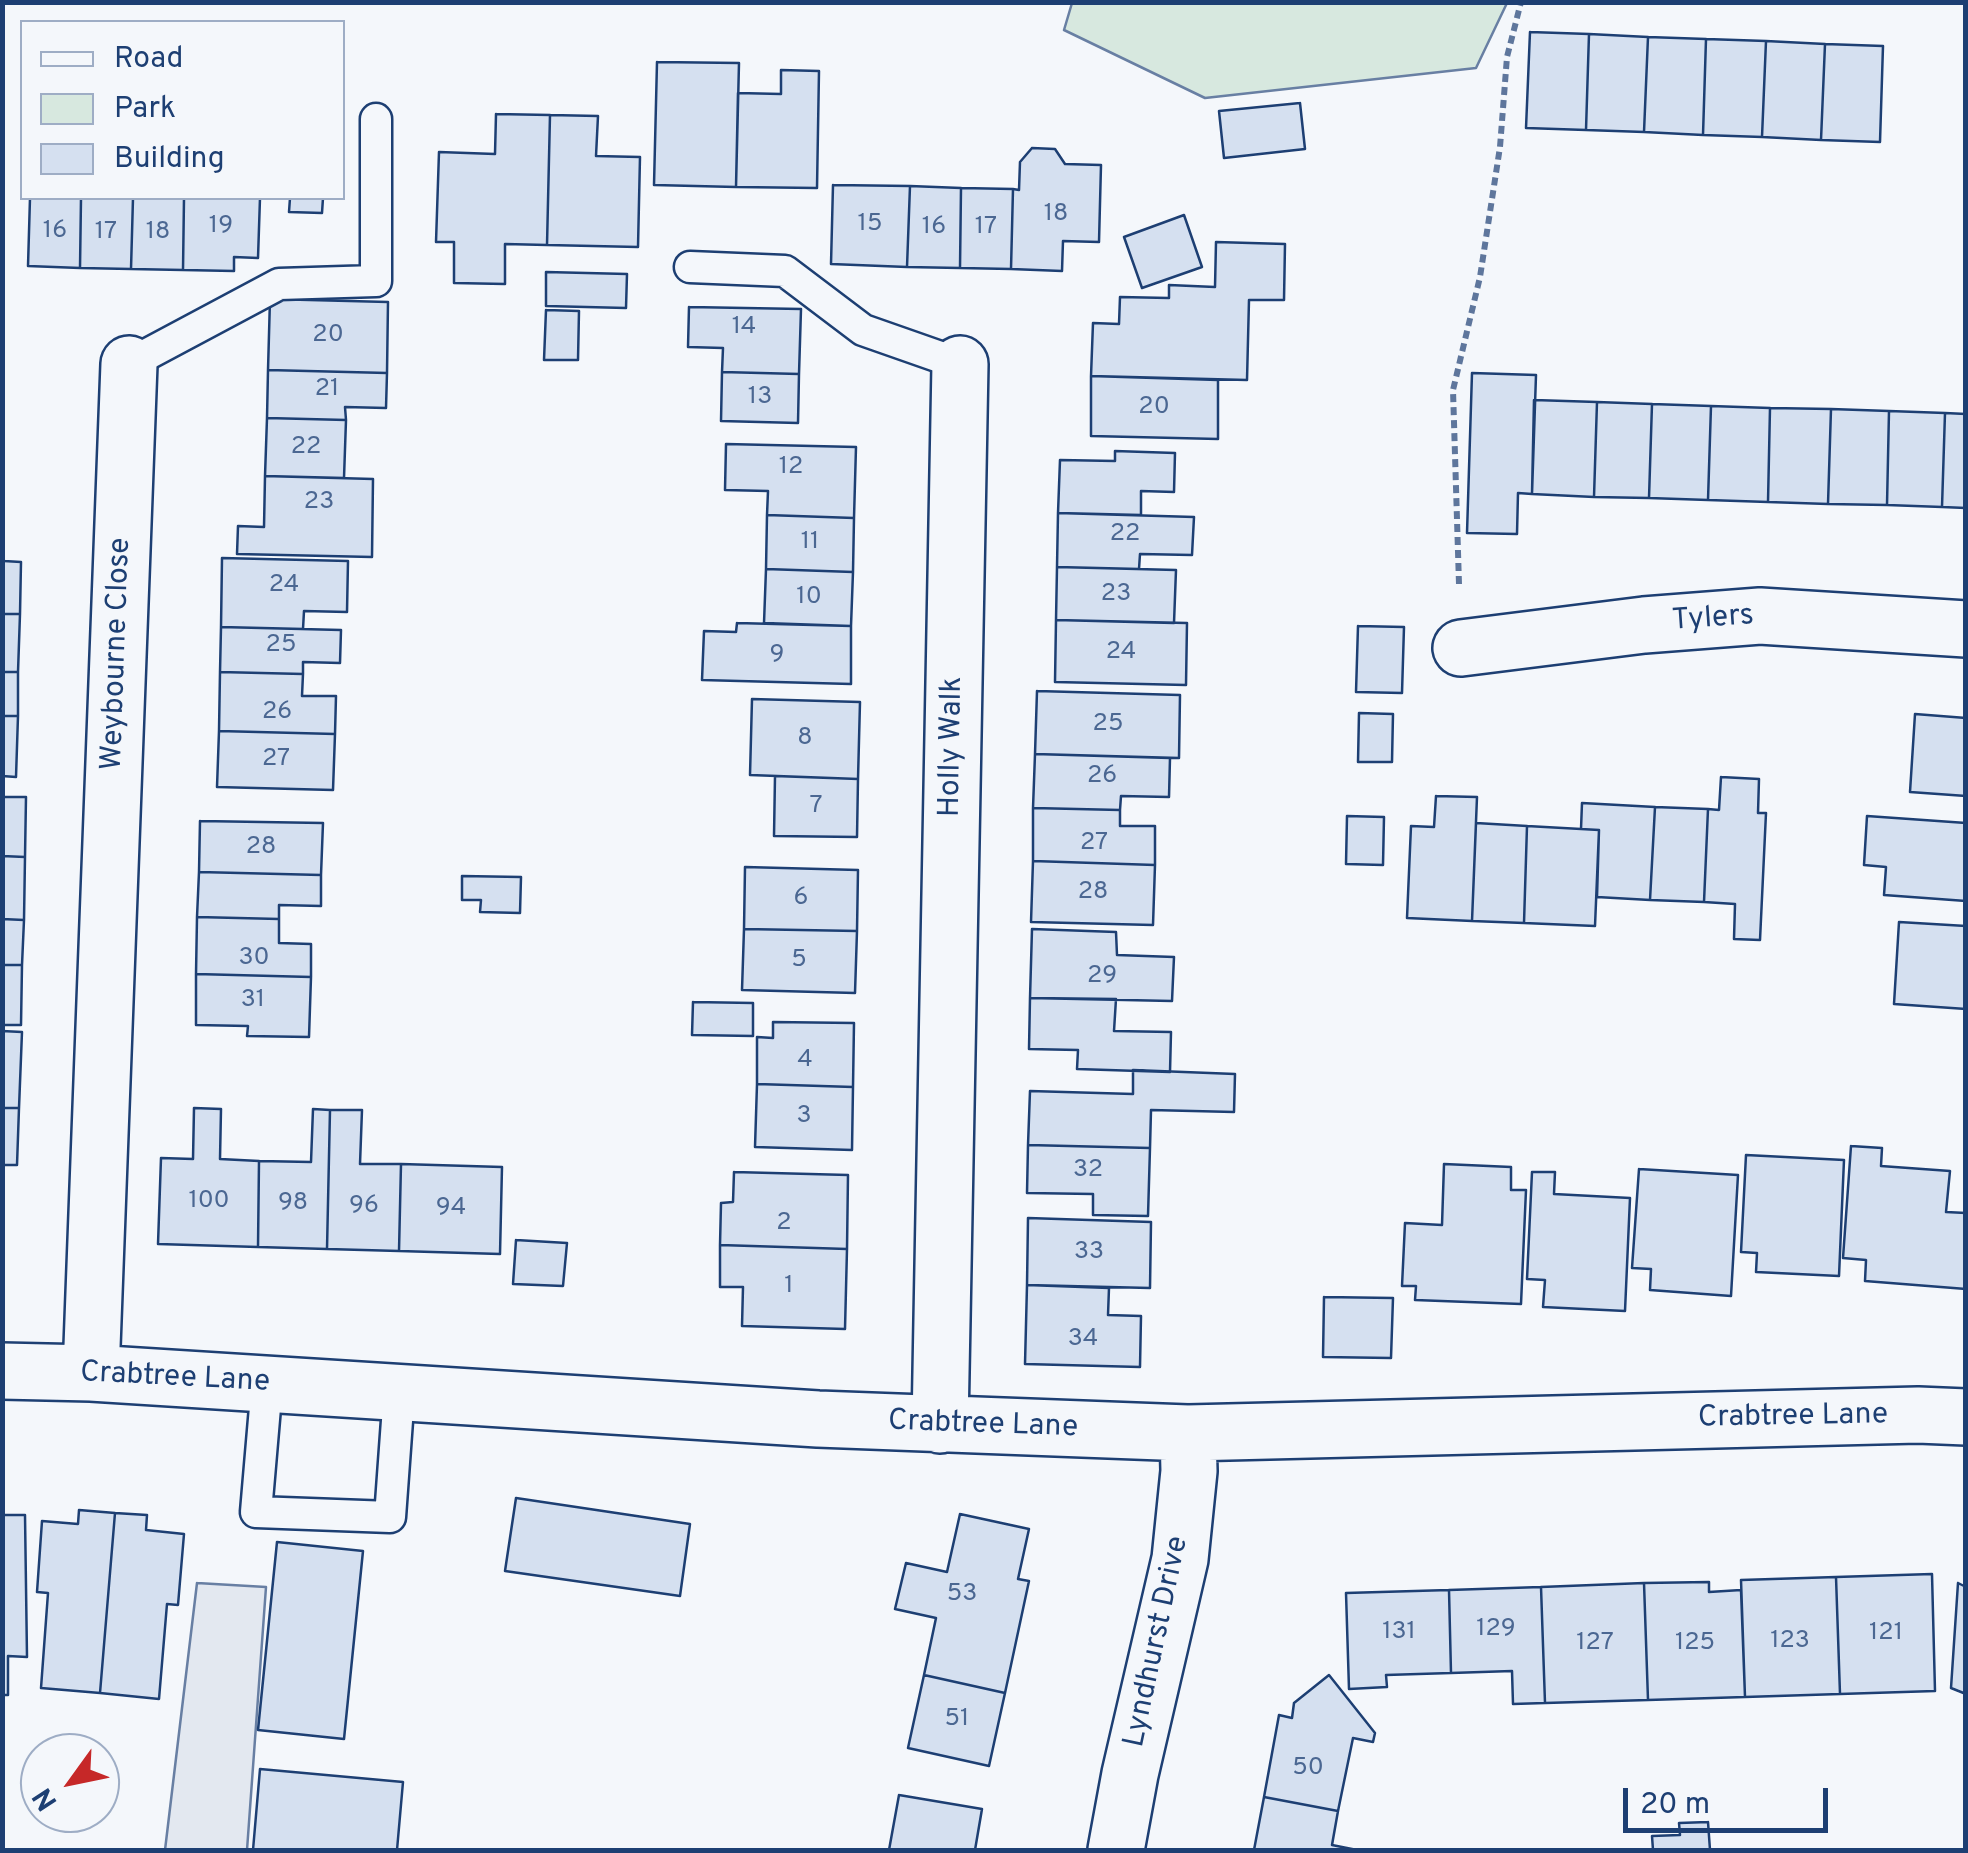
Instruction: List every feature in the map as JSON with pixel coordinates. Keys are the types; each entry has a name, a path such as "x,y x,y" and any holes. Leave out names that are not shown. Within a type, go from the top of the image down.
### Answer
{"street":[{"name":"Weybourne Close","path":"91,1373 129,364"},
{"name":"Holly Walk","path":"940,1425 960,364"},
{"name":"Tylers","path":"1461,648 1644,624 1760,616 1966,629"},
{"name":"Crabtree Lane","path":"2,1370 940,1425 1188,1433 1966,1417"},
{"name":"Lyndhurst Drive","path":"1116,1850 1180,1559 1188,1433"}],"lane":[{"name":"Weybourne Close","path":"129,364 279,284 376,280 376,119"},
{"name":"Holly Walk","path":"690,267 785,271 863,330 960,364"},
{"path":"267,1384 256,1512 390,1517 399,1392"}],"path":[{"path":"1461,648 1453,390 1480,277 1500,147 1507,57 1521,2"}],"green space":[{"path":"1072,2 1507,3 1476,68 1205,98 1064,30"}],"shaded area":[{"path":"197,1583 266,1587 247,1850 165,1850"}],"building":[{"path":"1530,32 1589,34 1586,130 1526,128"},
{"path":"1589,34 1648,37 1644,132 1586,130"},
{"path":"1648,37 1706,39 1703,135 1644,132"},
{"path":"1706,39 1766,41 1762,137 1703,135"},
{"path":"1766,41 1825,44 1821,140 1762,137"},
{"path":"1825,44 1883,46 1880,142 1821,140"},
{"path":"657,62 739,63 736,187 654,185"},
{"path":"781,70 819,71 817,188 736,187 738,93 781,94"},
{"path":"1300,103 1305,149 1224,158 1219,111"},
{"path":"496,114 550,115 547,245 505,244 505,284 454,283 454,242 436,242 439,152 495,154"},
{"path":"550,115 598,116 596,156 640,157 638,247 547,245"},
{"path":"1032,148 1055,149 1065,164 1101,165 1099,242 1063,241 1062,271 1011,269 1013,189 1019,190 1020,162"},
{"path":"833,185 910,186 907,267 831,264"},
{"path":"910,186 961,188 960,268 907,267"},
{"path":"961,188 1013,189 1011,269 960,268"},
{"path":"30,200 81,200 80,268 28,266"},
{"path":"81,200 133,200 131,269 80,268"},
{"path":"133,200 184,200 183,270 131,269"},
{"path":"184,200 260,200 258,258 234,257 234,271 183,270"},
{"path":"290,200 323,200 322,213 289,212"},
{"path":"1184,215 1202,267 1142,288 1124,237"},
{"path":"1216,242 1285,244 1284,300 1249,300 1247,380 1091,376 1093,323 1119,324 1120,297 1169,298 1169,285 1215,287"},
{"path":"546,272 627,274 626,308 546,306"},
{"path":"270,299 388,302 387,373 268,370"},
{"path":"689,307 801,309 799,374 722,372 723,348 688,347"},
{"path":"546,310 579,311 578,360 544,360"},
{"path":"268,370 387,373 386,408 345,407 346,420 267,418"},
{"path":"722,372 799,374 798,423 721,421"},
{"path":"1472,373 1536,375 1532,494 1518,493 1517,534 1467,533"},
{"path":"1091,376 1218,380 1218,439 1091,436"},
{"path":"1534,400 1597,402 1594,497 1532,494"},
{"path":"1597,402 1652,404 1649,498 1594,497"},
{"path":"1652,404 1711,406 1708,500 1649,498"},
{"path":"1711,406 1770,408 1768,502 1708,500"},
{"path":"1770,408 1831,409 1828,504 1768,502"},
{"path":"1831,409 1889,411 1887,505 1828,504"},
{"path":"1889,411 1945,413 1942,507 1887,505"},
{"path":"1945,413 1966,414 1966,508 1942,507"},
{"path":"267,418 346,420 344,478 265,476"},
{"path":"726,444 856,447 854,518 767,515 768,491 725,490"},
{"path":"1115,451 1175,453 1174,492 1141,491 1141,515 1058,513 1060,460 1115,461"},
{"path":"265,476 373,479 372,557 237,554 238,526 264,527"},
{"path":"1058,513 1194,517 1192,555 1140,554 1139,569 1057,567"},
{"path":"767,515 854,518 853,572 766,569"},
{"path":"2,548 4,561 21,562 20,614 2,614"},
{"path":"222,558 348,561 347,612 304,611 303,629 221,627"},
{"path":"1057,567 1176,570 1174,623 1056,620"},
{"path":"766,569 853,572 851,626 764,623"},
{"path":"2,614 20,614 18,672 2,672"},
{"path":"1056,620 1187,623 1186,685 1055,682"},
{"path":"737,623 851,626 851,684 702,680 704,631 736,632"},
{"path":"1358,626 1404,627 1402,693 1356,692"},
{"path":"221,627 341,630 340,663 303,662 303,674 220,672"},
{"path":"2,672 18,672 18,716 2,716"},
{"path":"220,672 303,674 302,696 336,696 335,734 219,731"},
{"path":"1037,691 1180,695 1179,758 1035,754"},
{"path":"752,699 860,702 858,779 750,775"},
{"path":"1359,713 1393,714 1392,762 1358,762"},
{"path":"1915,714 1966,718 1966,796 1910,792"},
{"path":"2,716 18,716 16,777 2,776"},
{"path":"219,731 335,734 333,790 217,787"},
{"path":"1035,754 1170,758 1169,797 1121,796 1120,810 1033,808"},
{"path":"775,776 858,779 857,837 774,836"},
{"path":"1721,777 1759,779 1758,813 1766,813 1760,940 1734,939 1735,904 1704,902 1708,809 1719,810"},
{"path":"1436,796 1477,797 1472,921 1407,918 1411,826 1434,827"},
{"path":"2,797 26,797 25,857 2,856"},
{"path":"1582,803 1655,807 1650,900 1597,897 1599,830 1581,829"},
{"path":"1655,807 1708,809 1704,902 1650,900"},
{"path":"1033,808 1120,810 1120,826 1155,826 1155,865 1033,861"},
{"path":"1347,816 1384,817 1383,865 1346,864"},
{"path":"1867,816 1966,823 1966,901 1884,895 1886,867 1864,865"},
{"path":"200,821 323,823 321,875 199,872"},
{"path":"1476,823 1527,826 1524,923 1472,921"},
{"path":"1527,826 1599,830 1595,926 1524,923"},
{"path":"2,856 25,857 24,920 2,919"},
{"path":"1033,861 1155,865 1153,925 1031,922"},
{"path":"745,867 858,870 857,931 744,929"},
{"path":"199,872 321,875 321,906 279,905 279,919 197,917"},
{"path":"462,876 521,877 520,913 480,912 481,900 462,900"},
{"path":"197,917 279,919 279,943 311,944 311,977 196,974"},
{"path":"2,919 24,920 22,965 2,965"},
{"path":"1899,922 1966,926 1966,1009 1894,1004"},
{"path":"744,929 857,931 855,993 742,990"},
{"path":"1032,929 1116,932 1117,955 1174,957 1172,1001 1030,998"},
{"path":"2,965 22,965 21,1025 2,1025"},
{"path":"196,974 311,977 309,1037 247,1036 248,1026 196,1025"},
{"path":"1030,998 1116,999 1114,1031 1171,1032 1170,1072 1077,1069 1078,1050 1029,1049"},
{"path":"693,1002 753,1003 753,1036 692,1035"},
{"path":"773,1022 854,1023 853,1087 757,1084 757,1037 773,1038"},
{"path":"2,1031 22,1032 19,1108 2,1108"},
{"path":"1133,1070 1235,1074 1234,1112 1151,1110 1150,1148 1028,1145 1030,1091 1133,1094"},
{"path":"757,1084 853,1087 852,1150 755,1147"},
{"path":"2,1108 19,1108 17,1165 2,1165"},
{"path":"194,1108 221,1109 220,1159 259,1161 258,1247 158,1244 161,1158 193,1159"},
{"path":"313,1109 330,1110 327,1249 258,1247 259,1161 311,1162"},
{"path":"330,1110 362,1110 360,1164 401,1164 399,1251 327,1249"},
{"path":"1028,1145 1150,1148 1148,1216 1093,1215 1093,1194 1027,1193"},
{"path":"1851,1146 1882,1148 1881,1166 1950,1171 1946,1212 1966,1213 1966,1289 1865,1281 1866,1260 1843,1258"},
{"path":"1746,1155 1844,1160 1839,1276 1756,1272 1757,1253 1741,1252"},
{"path":"401,1164 502,1167 500,1254 399,1251"},
{"path":"1444,1164 1511,1167 1511,1190 1526,1190 1521,1304 1415,1300 1416,1286 1402,1286 1405,1223 1442,1225"},
{"path":"1639,1169 1738,1175 1731,1296 1650,1290 1651,1269 1632,1268"},
{"path":"734,1172 848,1175 847,1249 720,1245 721,1203 733,1202"},
{"path":"1532,1172 1555,1172 1554,1194 1630,1198 1625,1311 1543,1307 1545,1280 1527,1279"},
{"path":"1028,1218 1151,1222 1150,1288 1027,1285"},
{"path":"516,1240 567,1243 563,1286 513,1284"},
{"path":"720,1245 847,1249 845,1329 742,1326 743,1287 720,1287"},
{"path":"1027,1285 1109,1288 1108,1315 1141,1316 1140,1367 1025,1364"},
{"path":"1324,1297 1393,1298 1391,1358 1323,1357"},
{"path":"516,1498 690,1524 680,1596 505,1571"},
{"path":"79,1510 115,1513 100,1693 41,1688 48,1593 37,1592 42,1521 78,1524"},
{"path":"115,1513 147,1515 146,1530 184,1534 178,1605 167,1604 159,1699 100,1693"},
{"path":"960,1514 1029,1529 1018,1579 1029,1581 1005,1693 924,1675 936,1618 895,1609 906,1563 947,1572"},
{"path":"2,1515 25,1515 27,1657 8,1656 8,1695 2,1695"},
{"path":"277,1542 363,1551 344,1739 258,1730"},
{"path":"1932,1574 1935,1691 1840,1694 1836,1577"},
{"path":"1836,1577 1840,1694 1745,1697 1741,1580"},
{"path":"1709,1582 1709,1592 1741,1590 1745,1697 1648,1700 1644,1583"},
{"path":"1644,1583 1648,1700 1545,1703 1541,1587"},
{"path":"1958,1583 1966,1587 1966,1694 1951,1688"},
{"path":"1541,1587 1545,1703 1513,1704 1512,1671 1451,1673 1449,1590"},
{"path":"1449,1590 1451,1673 1386,1675 1387,1687 1349,1689 1346,1593"},
{"path":"924,1675 1005,1693 989,1766 908,1748"},
{"path":"1329,1675 1375,1733 1373,1742 1353,1738 1338,1811 1264,1797 1279,1715 1292,1718 1294,1703"},
{"path":"260,1769 403,1782 397,1850 253,1850"},
{"path":"899,1795 982,1809 975,1850 889,1850"},
{"path":"1264,1797 1338,1811 1332,1845 1357,1850 1254,1850"},
{"path":"1708,1822 1710,1850 1653,1850 1652,1836 1680,1835 1679,1823"}]}
